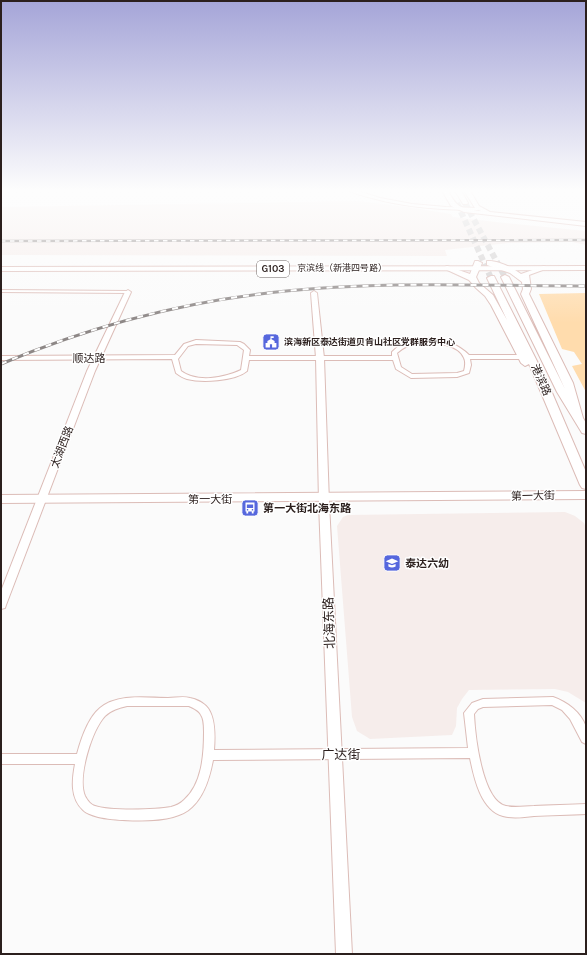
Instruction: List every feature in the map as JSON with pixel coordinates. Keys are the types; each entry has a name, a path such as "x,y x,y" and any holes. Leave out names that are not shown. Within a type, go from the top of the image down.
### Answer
{"main road":[{"name":"京滨线（新港四号路）","path":"1,269 447,268 476,266 490,263 586,263"},
{"path":"490,263 506,273 518,273 526,281"},
{"name":"京滨线（新港四号路）","path":"1,264 476,266 506,273 544,268 586,268"},
{"path":"472,278 476,266"},
{"path":"447,268 472,278 478,289 490,296 522,357 556,416"},
{"path":"544,268 525,274 527,289 525,294 568,383 579,417"},
{"path":"506,273 562,392 579,417 586,431"},
{"name":"港滨路","path":"491,278 542,381 586,485"},
{"name":"第一大街","path":"325,501 586,495"},
{"name":"第一大街","path":"1,499 38,501 586,502"},
{"name":"第一大街","path":"1,504 38,501"}],"street":[{"path":"1,291 126,292"},
{"name":"太湖西路","path":"1,590 95,358 126,292"},
{"name":"北海东路","path":"314,293 320,358 334,754 344,954"},
{"path":"440,341 456,347 464,352 467,357 467,372 457,375 411,376 398,368 395,358 394,353 398,347 409,342 440,341"},
{"path":"196,342 230,342 242,345 247,350 244,371 228,378 190,378 184,376 178,372 176,367 176,358 186,345 196,342"},
{"path":"467,357 522,357"},
{"name":"顺达路","path":"1,359 176,358"},
{"path":"246,358 395,358"},
{"name":"太湖西路","path":"1,606 38,501"},
{"path":"127,702 180,702 198,705 205,712 208,721 209,755 201,783 190,802 182,808 164,813 107,814 92,811 84,805 79,795 78,779 81,759 90,733 102,712 110,707 127,702"},
{"path":"586,739 575,716 562,705 552,702 483,703 476,706 469,713 474,753 486,795 493,804 502,810 514,812 586,809"},
{"name":"广达街","path":"209,755 474,753"},
{"path":"1,759 81,759"}],"shaded area":[{"path":"1,234 586,234 586,245 572,242 508,243 445,250 447,256 1,255"},
{"path":"586,293 586,392 572,366 582,364 574,352 562,349 539,294"},
{"path":"565,512 575,516 584,523 586,528 586,703 568,692 555,689 469,690 457,708 456,726 452,735 370,739 357,731 352,717 337,526 343,517 348,515"}],"tunnel":[{"path":"471,234 491,278"},
{"path":"482,234 505,277"}],"railway":[{"path":"1,241 586,240"},
{"path":"1,364 32,351 96,329 128,320 193,305 260,294 382,285 586,286"}],"place":[{"name":"滨海新区泰达街道贝肯山社区党群服务中心","path":"271,342"},
{"name":"第一大街北海东路","path":"250,508"},
{"name":"泰达六幼","path":"392,563"}]}
